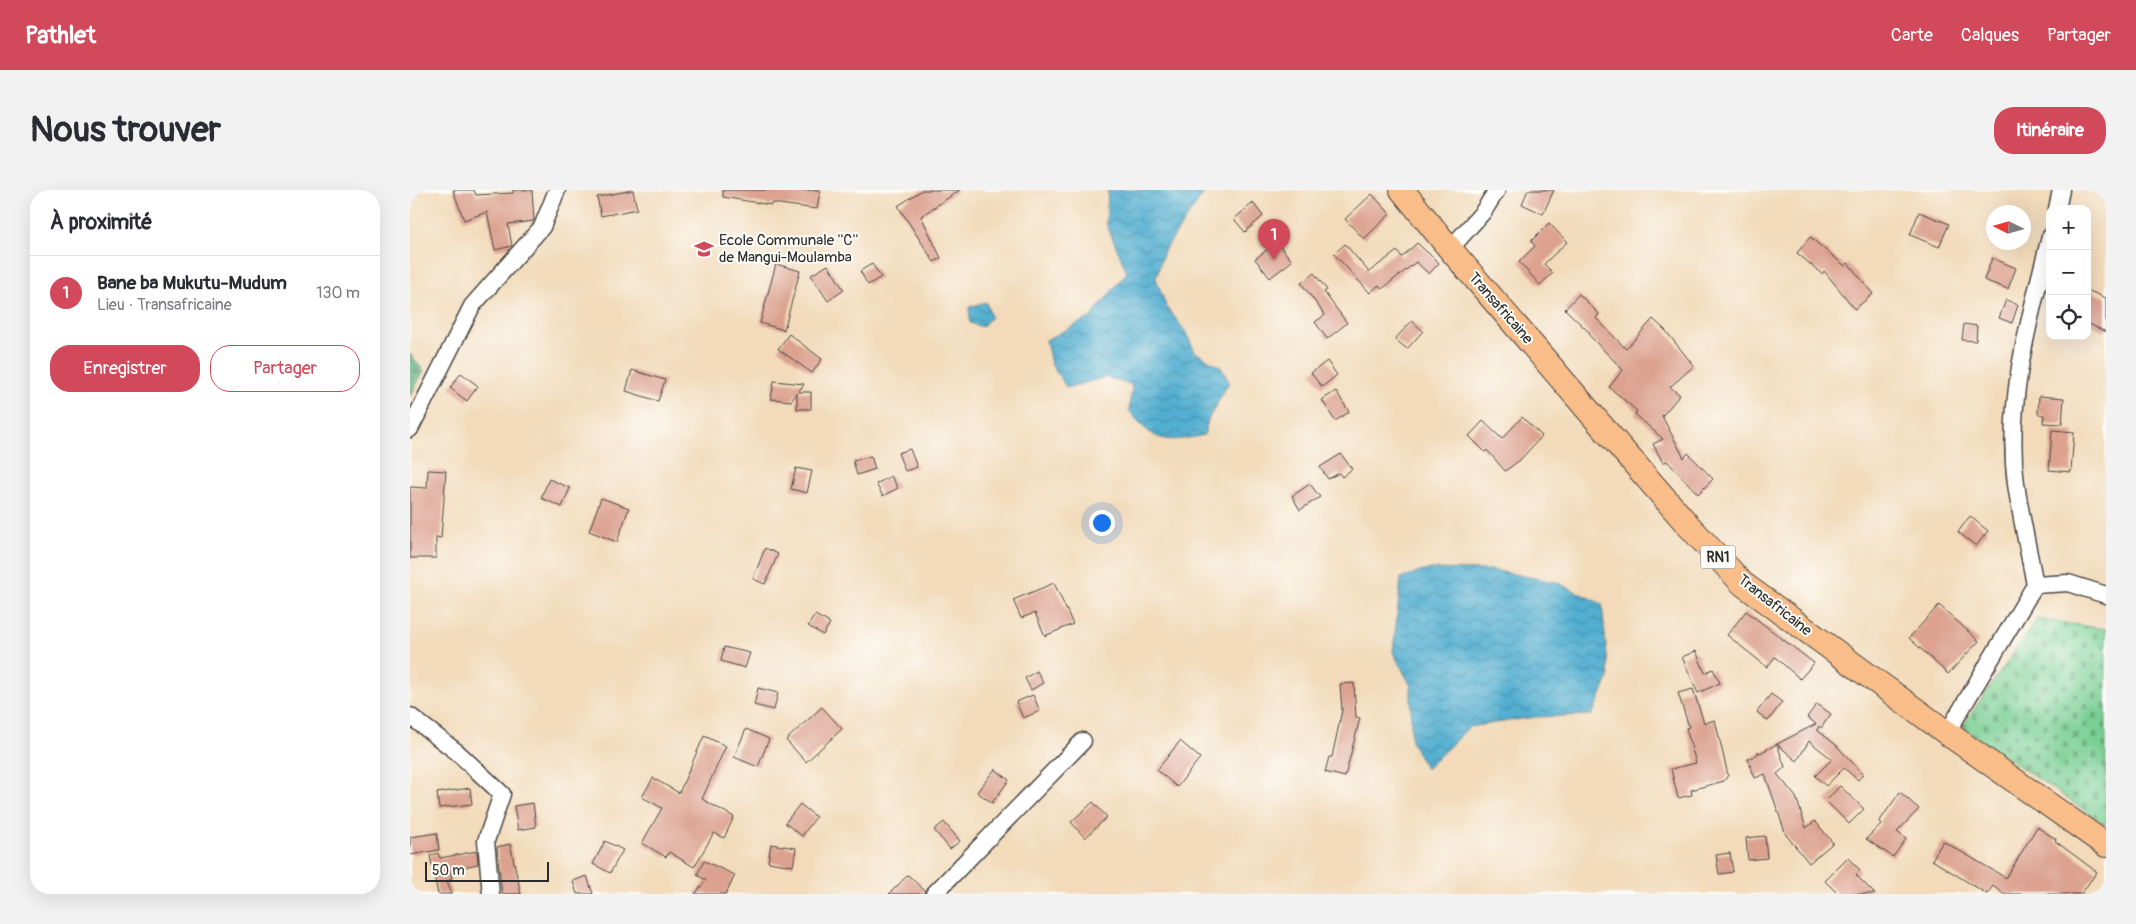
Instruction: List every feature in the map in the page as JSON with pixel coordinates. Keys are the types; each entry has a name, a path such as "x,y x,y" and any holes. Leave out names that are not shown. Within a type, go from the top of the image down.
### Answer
{"highway":[{"name":"Transafricaine","path":"1402,190 1450,249 1681,517 1744,584 1947,733 2106,845"}],"street":[{"path":"410,429 472,306 542,227 557,190"},
{"path":"1450,249 1483,212 1497,190"},
{"path":"2058,205 2062,190"},
{"path":"1947,733 2035,585 2016,483 2014,418 2020,360 2047,250"},
{"path":"2035,585 2068,583 2106,595"},
{"path":"410,716 457,752 502,794 486,841 491,894"},
{"path":"934,894 1082,741"}],"green space":[{"path":"410,354 424,371 410,396"},
{"path":"2037,619 2106,629 2106,825 1962,727"}],"water":[{"path":"1108,190 1206,190 1164,251 1156,278 1166,306 1185,331 1195,352 1221,367 1229,382 1208,420 1204,435 1179,439 1160,438 1145,429 1129,410 1132,385 1105,377 1067,388 1051,364 1046,340 1091,317 1127,272 1106,223"},
{"path":"986,302 991,317 982,327 970,323 969,307"},
{"path":"1430,569 1492,570 1556,582 1602,604 1609,677 1592,715 1535,717 1469,727 1426,769 1411,741 1411,686 1393,652 1401,578"}],"building":[{"path":"453,190 474,190 476,195 513,193 513,190 532,190 534,221 508,224 512,246 495,250 487,212 464,220"},
{"path":"633,190 637,209 601,216 597,197"},
{"path":"723,190 820,190 817,209 772,203 771,205 723,197"},
{"path":"922,190 960,190 921,216 941,258 934,262 898,206"},
{"path":"1528,190 1554,190 1543,214 1522,204"},
{"path":"1372,194 1390,214 1364,239 1345,219"},
{"path":"1253,203 1263,216 1245,232 1234,219"},
{"path":"1919,212 1949,224 1939,247 1910,235"},
{"path":"1549,223 1567,242 1544,264 1553,273 1540,285 1519,262 1535,246 1531,241"},
{"path":"1810,237 1845,266 1848,263 1873,294 1855,309 1824,271 1822,274 1797,253"},
{"path":"1277,242 1292,261 1270,278 1255,259"},
{"path":"1417,243 1439,263 1429,274 1416,262 1382,289 1379,285 1370,293 1334,254 1345,244 1369,272 1397,251 1402,257"},
{"path":"1992,258 2016,268 2008,289 1984,280"},
{"path":"776,264 800,271 784,330 760,323"},
{"path":"872,264 881,277 868,285 860,271"},
{"path":"828,265 844,290 828,301 811,275"},
{"path":"1314,273 1327,290 1324,292 1347,323 1327,339 1315,322 1325,315 1301,283"},
{"path":"2091,292 2106,298 2106,332 2091,325"},
{"path":"1579,294 1599,314 1596,318 1626,349 1653,319 1665,330 1694,366 1670,387 1680,395 1662,416 1684,458 1688,453 1713,479 1698,494 1667,461 1663,463 1653,444 1663,439 1635,414 1637,411 1609,387 1623,370 1589,335 1590,333 1565,309"},
{"path":"2006,300 2018,305 2012,323 1999,318"},
{"path":"1412,321 1423,331 1407,349 1395,339"},
{"path":"1964,324 1977,326 1976,341 1962,340"},
{"path":"789,334 822,359 812,373 778,349"},
{"path":"1327,361 1337,375 1322,387 1311,373"},
{"path":"632,370 665,380 658,401 626,391"},
{"path":"461,373 478,386 467,401 450,388"},
{"path":"774,381 804,384 798,392 811,392 811,409 797,409 797,393 791,401 771,399"},
{"path":"1336,391 1349,412 1335,421 1322,400"},
{"path":"2039,396 2064,398 2062,424 2043,423 2044,415 2038,414"},
{"path":"1522,417 1542,436 1520,460 1505,471 1487,450 1485,452 1469,436 1483,421 1502,439"},
{"path":"2052,430 2074,432 2071,472 2049,470"},
{"path":"910,449 917,467 905,471 898,453"},
{"path":"1341,454 1352,469 1342,477 1339,473 1328,479 1320,467"},
{"path":"871,456 875,469 857,475 853,461"},
{"path":"796,468 812,471 807,493 791,489"},
{"path":"428,470 446,471 441,538 436,537 436,558 410,558 410,487 427,488"},
{"path":"891,476 898,488 883,496 876,484"},
{"path":"549,479 570,488 562,507 541,498"},
{"path":"1310,484 1320,497 1300,510 1292,496"},
{"path":"601,498 629,508 617,542 589,531"},
{"path":"1970,516 1988,531 1976,546 1958,532"},
{"path":"765,548 778,554 765,584 753,579"},
{"path":"1054,583 1073,624 1045,636 1035,613 1021,618 1013,600"},
{"path":"1939,605 1979,641 1948,674 1909,638"},
{"path":"1746,611 1814,663 1800,679 1775,657 1767,667 1727,635"},
{"path":"815,615 830,623 823,635 808,626"},
{"path":"724,647 750,653 745,668 721,661"},
{"path":"1696,651 1705,673 1713,669 1720,683 1698,693 1682,657"},
{"path":"1037,671 1043,683 1031,690 1025,678"},
{"path":"1354,683 1356,717 1360,718 1345,777 1325,772 1329,757 1332,757 1342,710 1340,684"},
{"path":"758,688 778,693 774,710 754,705"},
{"path":"1693,689 1704,723 1715,720 1728,775 1724,781 1691,790 1692,795 1678,798 1671,769 1696,763 1686,728 1689,727 1678,693"},
{"path":"1771,694 1782,702 1768,721 1757,712"},
{"path":"1033,695 1040,711 1023,718 1016,702"},
{"path":"1817,704 1831,714 1821,728 1819,726 1817,730 1835,744 1863,774 1858,780 1844,768 1826,786 1815,776 1832,759 1809,741 1797,761 1777,744 1816,724 1807,717"},
{"path":"822,707 842,729 806,762 786,740"},
{"path":"746,729 769,739 758,767 734,757"},
{"path":"704,736 726,746 702,799 734,817 724,838 714,833 694,867 669,852 666,857 642,843 662,808 642,797 653,778 679,793"},
{"path":"1180,741 1200,758 1177,787 1157,770"},
{"path":"1777,744 1785,767 1777,774 1796,797 1806,828 1815,821 1833,843 1809,863 1786,835 1765,774 1755,778 1748,759 1758,754 1758,751 1760,753"},
{"path":"995,769 1009,780 992,803 977,792"},
{"path":"1840,786 1864,809 1849,824 1826,801"},
{"path":"470,788 472,804 439,808 437,793"},
{"path":"1900,792 1919,809 1897,832 1906,839 1893,857 1866,839 1881,824 1879,822"},
{"path":"1093,802 1107,817 1085,838 1071,822"},
{"path":"533,803 536,827 518,830 514,806"},
{"path":"800,804 816,817 802,836 785,823"},
{"path":"944,822 960,841 950,849 934,830"},
{"path":"2037,827 2056,839 2055,841 2097,872 2081,894 2004,894 1993,886 1987,894 1932,860 1943,841 2006,878"},
{"path":"437,833 439,850 410,855 410,837"},
{"path":"1765,836 1767,858 1748,860 1746,838"},
{"path":"605,841 623,850 610,873 593,864"},
{"path":"510,844 521,894 502,894 497,847"},
{"path":"771,844 796,848 793,866 768,862"},
{"path":"477,851 478,864 450,870 452,879 447,881 452,894 438,894 430,856 438,853 440,858"},
{"path":"1730,853 1733,872 1719,874 1716,855"},
{"path":"1848,858 1860,870 1856,875 1875,894 1838,894 1825,881"},
{"path":"704,861 735,875 726,894 695,894 706,880 697,875"},
{"path":"908,875 925,891 924,894 889,894"},
{"path":"587,876 593,894 577,894 573,881"}],"place":[{"name":"Ecole Communale ''C'' de Mangui-Moulamba","path":"704,249"},
{"name":"Bane ba Mukutu-Mudum","path":"1274,260"}]}
